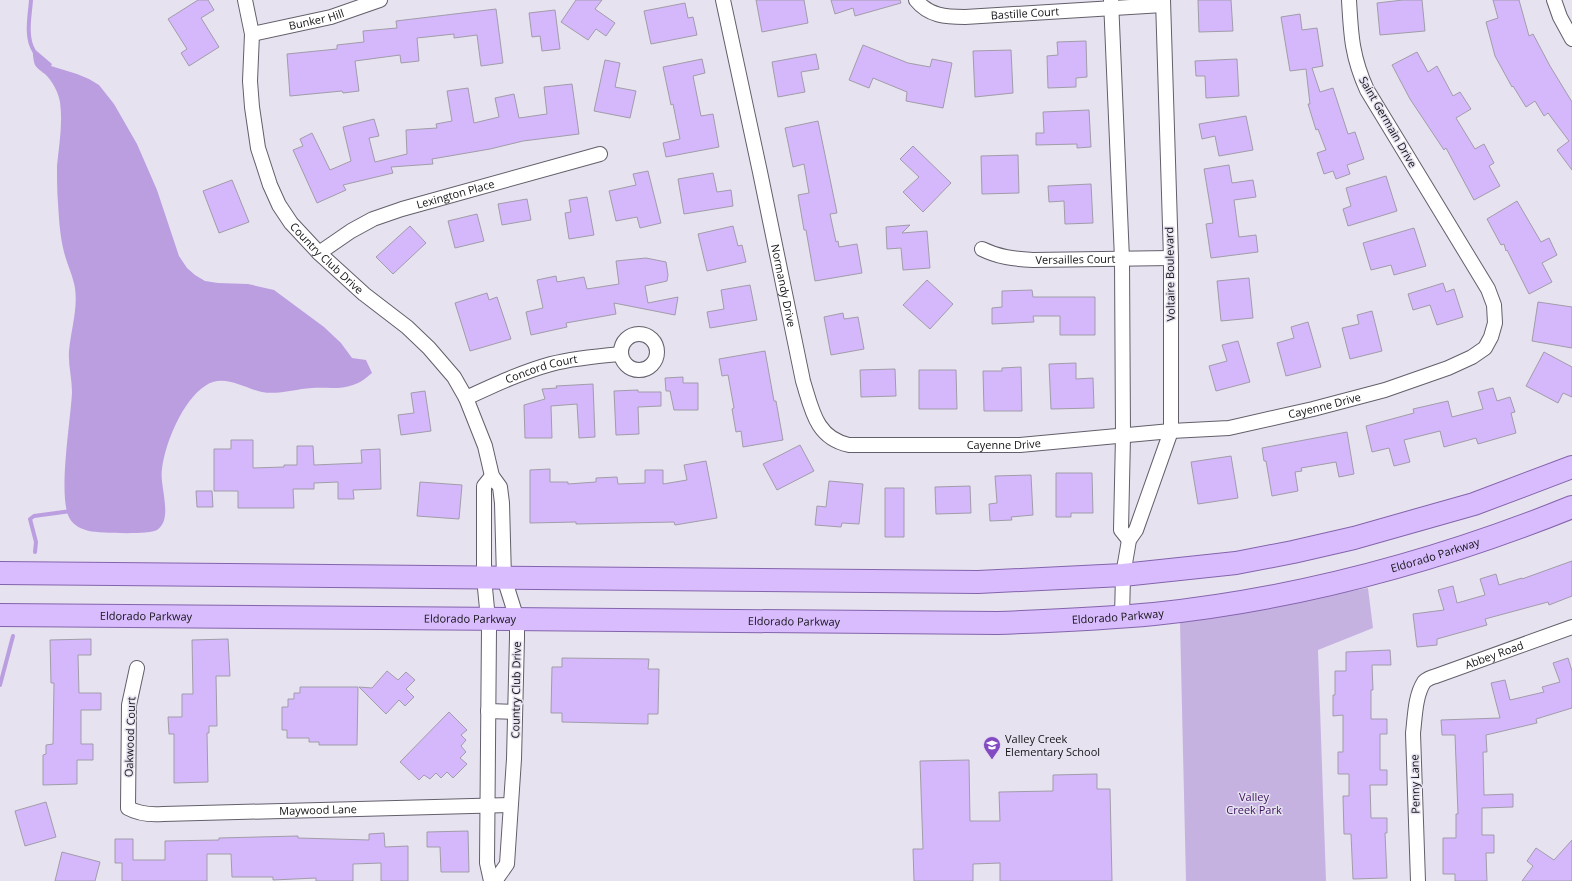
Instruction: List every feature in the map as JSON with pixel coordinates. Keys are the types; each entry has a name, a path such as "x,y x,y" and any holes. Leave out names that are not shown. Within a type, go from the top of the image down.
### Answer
{"main road":[{"path":"0,573 978,582 1123,575 1236,563 1354,538 1474,504 1572,467"},
{"name":"Eldorado Parkway","path":"0,614 997,623 1122,617 1225,604 1315,587 1358,577 1431,558 1474,544 1572,507"}],"street":[{"name":"Country Club Drive","path":"245,0 250,16 252,34 250,81 258,148 270,185 279,205 291,222 319,253 364,294 407,327 430,348 454,377 466,398 485,446 492,476 500,487 501,493 494,578 489,619 487,863 491,881"},
{"name":"Bunker Hill","path":"252,34 331,17 380,0"},
{"name":"Normandy Drive","path":"723,0 803,381 812,410 820,428 838,443 849,445 959,445"},
{"name":"Bastille Court","path":"916,0 921,6 932,13 951,17 1111,4 1163,2"},
{"name":"Saint Germain Drive","path":"1349,0 1351,37 1359,72 1366,90 1417,173"},
{"path":"1554,0 1560,17 1572,39"},
{"name":"Voltaire Boulevard","path":"1122,617 1123,575 1129,540 1136,530 1171,431 1171,258 1163,2"},
{"path":"1111,4 1122,259 1123,436 1121,530 1129,540"},
{"name":"Lexington Place","path":"319,253 351,231 373,219 402,209 600,154"},
{"name":"Cayenne Drive","path":"959,445 1020,445 1171,431 1229,428 1313,409 1385,390 1448,368 1472,357 1485,348 1491,337 1495,323 1494,305 1488,289 1417,173"},
{"name":"Versailles Court","path":"982,249 995,255 1013,259 1033,260 1171,258"},
{"name":"Concord Court","path":"466,398 515,376 552,364 582,358 621,354"},
{"name":"Country Club Drive","path":"492,476 484,486 494,578 517,619 514,759 507,864 495,881"},
{"name":"Abbey Road","path":"1422,689 1425,681 1436,676 1572,627"},
{"name":"Oakwood Court","path":"128,808 129,705 137,668"},
{"name":"Penny Lane","path":"1418,881 1414,733 1415,711 1418,697 1422,689"},
{"path":"488,711 515,712"},
{"name":"Maywood Lane","path":"128,808 146,814 158,814 510,805"}],"green space":[{"name":"Valley Creek Park","path":"1368,588 1373,628 1318,650 1326,881 1186,881 1180,622"}],"shaded area":[{"path":"32,47 52,64 51,66 77,74 99,85 114,104 137,144 157,190 179,256 187,268 205,281 248,284 274,290 324,327 341,343 352,358 366,360 372,373 356,384 338,388 312,388 268,393 226,381 212,382 205,386 189,401 171,435 162,469 165,518 162,525 157,530 152,532 124,533 89,531 74,524 66,509 65,477 72,392 69,351 76,296 74,284 65,256 59,222 57,166 61,126 60,102 53,84 35,65"}],"building":[{"path":"198,0 208,0 214,10 201,18 219,47 189,66 181,53 187,49 168,19"},
{"path":"576,0 602,0 595,9 615,23 606,36 596,29 588,40 561,22"},
{"path":"756,0 804,0 808,23 762,32"},
{"path":"831,0 900,0 901,3 855,16 853,8 835,14"},
{"path":"1198,0 1231,0 1233,31 1199,32"},
{"path":"1403,0 1422,0 1425,31 1380,35 1377,3"},
{"path":"1493,0 1519,0 1529,36 1533,34 1572,102 1572,170 1557,150 1569,141 1548,113 1544,116 1535,101 1526,107 1513,86 1512,87 1495,56 1486,22 1498,18"},
{"path":"685,3 688,18 693,17 697,35 651,44 644,11"},
{"path":"496,9 503,63 481,66 477,35 454,38 454,34 417,38 419,61 401,63 400,55 355,61 359,91 343,93 342,91 290,96 287,54 337,49 337,45 364,42 363,31 397,28 396,21"},
{"path":"555,10 560,49 542,51 540,36 532,37 529,13"},
{"path":"1300,14 1302,30 1317,28 1323,66 1312,68 1320,92 1333,88 1348,134 1355,132 1364,159 1347,165 1350,174 1336,179 1333,171 1324,174 1317,153 1326,150 1318,129 1316,130 1308,104 1310,104 1306,69 1290,71 1281,17"},
{"path":"1086,41 1087,77 1076,78 1076,87 1048,88 1047,56 1058,55 1057,42"},
{"path":"863,45 908,63 930,67 932,59 952,63 943,108 906,101 907,92 873,78 869,88 849,80"},
{"path":"1011,50 1013,93 975,97 973,51"},
{"path":"1417,52 1428,72 1437,66 1453,96 1460,92 1471,109 1456,118 1475,149 1484,144 1494,163 1489,166 1500,186 1474,200 1446,148 1444,150 1410,99 1392,65"},
{"path":"816,54 819,69 801,72 805,92 778,97 772,62"},
{"path":"702,59 705,73 693,76 701,116 713,114 719,147 666,157 663,143 680,139 673,104 671,105 663,67"},
{"path":"1237,59 1239,96 1206,98 1205,76 1196,76 1195,61"},
{"path":"605,60 620,63 615,87 636,91 630,118 594,111"},
{"path":"572,84 579,134 523,141 490,149 432,159 433,164 391,167 393,173 343,185 346,190 317,203 293,150 303,146 300,139 312,133 330,170 351,161 343,127 374,119 379,136 369,138 375,162 407,154 406,130 437,128 436,124 452,121 447,91 468,88 474,123 499,117 495,98 514,94 519,118 547,114 544,87"},
{"path":"1089,110 1091,147 1077,148 1077,144 1036,145 1036,133 1044,133 1043,112"},
{"path":"1246,116 1253,150 1219,156 1215,136 1202,139 1199,124"},
{"path":"818,121 837,213 830,214 836,242 838,241 839,247 857,244 862,273 815,281 798,195 809,193 804,164 793,167 785,128"},
{"path":"913,146 951,183 923,212 903,192 919,177 900,159"},
{"path":"1018,155 1019,193 982,194 981,156"},
{"path":"1229,165 1232,183 1253,180 1256,197 1234,200 1239,237 1256,235 1258,252 1211,258 1206,224 1213,223 1204,169"},
{"path":"648,171 661,223 640,228 637,217 616,221 609,191 636,185 633,174"},
{"path":"713,173 717,192 731,190 733,206 684,214 678,179"},
{"path":"1386,176 1397,211 1348,226 1343,209 1351,206 1346,188"},
{"path":"232,180 249,222 219,233 203,191"},
{"path":"1091,184 1093,223 1065,224 1064,201 1049,202 1048,186"},
{"path":"587,197 594,235 569,239 565,213 571,212 569,200"},
{"path":"527,199 531,220 502,225 498,204"},
{"path":"1517,201 1541,242 1549,238 1557,255 1542,263 1552,282 1529,294 1507,250 1506,251 1504,244 1501,245 1487,219"},
{"path":"477,214 484,241 455,248 448,221"},
{"path":"910,225 902,233 927,231 930,268 903,270 901,248 887,249 886,227"},
{"path":"410,226 426,243 393,274 376,257"},
{"path":"733,226 738,246 742,245 746,262 707,271 698,234"},
{"path":"1414,228 1426,266 1394,275 1391,265 1371,270 1363,243"},
{"path":"646,258 666,262 668,275 667,281 645,286 648,303 678,297 675,315 614,303 616,314 566,323 567,327 531,335 526,312 543,308 537,280 556,276 557,282 584,277 587,289 619,284 616,261"},
{"path":"1249,278 1253,318 1221,321 1217,281"},
{"path":"927,280 953,304 930,329 903,305"},
{"path":"1443,283 1446,292 1454,289 1463,317 1437,325 1430,305 1413,310 1408,294"},
{"path":"750,285 757,320 710,328 707,312 724,309 721,290"},
{"path":"1032,290 1033,297 1095,297 1095,335 1060,335 1060,316 1033,316 1034,322 992,324 992,308 1002,307 1002,291"},
{"path":"487,293 489,300 497,297 511,339 470,351 455,303"},
{"path":"1538,302 1572,307 1572,348 1532,341"},
{"path":"1372,311 1382,351 1350,359 1342,328 1359,324 1357,315"},
{"path":"843,313 844,319 858,317 864,349 831,355 824,317"},
{"path":"1308,322 1321,367 1286,376 1277,343 1294,338 1291,327"},
{"path":"1238,341 1250,382 1216,391 1209,366 1227,361 1222,345"},
{"path":"765,351 783,440 743,447 741,431 736,432 732,409 734,408 728,375 722,376 719,359"},
{"path":"1544,352 1572,367 1572,397 1563,393 1558,403 1526,386"},
{"path":"1076,363 1076,379 1093,378 1094,408 1051,409 1049,364"},
{"path":"1021,367 1022,411 984,411 983,371 1002,371 1002,368"},
{"path":"895,369 896,396 861,397 860,370"},
{"path":"919,370 956,370 957,409 919,409"},
{"path":"683,377 683,383 698,383 698,410 674,410 670,391 666,391 665,378"},
{"path":"593,384 595,437 579,438 577,404 551,406 552,438 525,438 524,405 545,399 542,389 557,388 556,386"},
{"path":"1493,388 1497,401 1510,397 1515,412 1511,413 1516,433 1478,444 1476,438 1444,447 1440,431 1404,440 1410,462 1394,466 1389,448 1372,452 1366,426 1414,413 1413,409 1448,401 1452,417 1483,409 1478,392"},
{"path":"638,390 638,392 661,392 661,406 638,407 639,434 616,435 614,391"},
{"path":"425,391 431,431 401,435 398,415 414,413 411,393"},
{"path":"1347,432 1354,474 1339,477 1336,462 1301,468 1302,471 1295,472 1298,491 1272,496 1266,461 1264,461 1262,448"},
{"path":"231,440 253,440 253,468 297,465 297,446 313,446 314,465 362,463 361,450 380,449 381,489 353,490 354,499 338,499 338,482 314,483 314,489 293,489 294,508 238,508 238,491 214,491 214,449 231,449"},
{"path":"800,445 814,471 777,490 763,464"},
{"path":"1231,456 1238,498 1198,504 1191,462"},
{"path":"706,461 717,518 675,525 674,522 576,524 576,522 530,523 530,470 550,469 550,482 568,482 568,484 596,482 596,478 617,477 618,484 645,483 645,470 663,470 663,484 687,480 684,465"},
{"path":"1056,473 1092,473 1093,513 1071,513 1071,517 1056,517"},
{"path":"1031,475 1033,515 1011,517 1012,520 990,521 989,504 997,503 995,476"},
{"path":"829,481 863,484 859,524 842,523 841,527 815,525 817,506 826,507"},
{"path":"420,482 462,485 459,519 417,516"},
{"path":"970,486 971,513 936,514 935,487"},
{"path":"885,488 904,488 904,537 885,537"},
{"path":"196,491 212,491 213,507 197,507"},
{"path":"1572,561 1572,596 1549,605 1548,602 1485,619 1487,625 1437,639 1437,645 1417,647 1413,614 1444,610 1438,590 1453,586 1457,603 1485,595 1480,579 1496,574 1499,585 1522,579"},
{"path":"91,639 91,655 78,655 79,693 101,693 101,710 81,710 81,744 93,744 93,760 77,760 77,784 43,785 43,755 46,754 46,745 53,744 54,683 51,683 50,640"},
{"path":"228,639 230,676 216,676 217,726 209,726 209,733 207,733 208,782 174,783 174,734 169,734 168,717 182,717 182,694 193,694 192,640"},
{"path":"1390,650 1391,665 1372,665 1373,690 1371,690 1371,719 1387,719 1387,734 1380,734 1380,770 1387,770 1387,785 1370,785 1371,818 1387,818 1387,833 1385,833 1387,878 1353,879 1351,834 1344,834 1343,796 1349,796 1349,774 1338,774 1338,752 1343,752 1343,715 1333,716 1335,671 1346,671 1346,652"},
{"path":"562,658 649,659 648,669 659,669 658,714 648,714 648,724 562,722 562,713 551,713 552,667 562,667"},
{"path":"1568,658 1572,671 1572,708 1536,719 1537,723 1486,735 1487,752 1483,752 1484,795 1513,794 1513,807 1482,808 1482,835 1494,835 1494,853 1486,853 1487,881 1455,881 1455,874 1443,874 1443,838 1456,838 1456,814 1458,814 1455,735 1442,735 1441,720 1500,718 1491,683 1505,680 1510,700 1544,692 1542,687 1560,682 1553,663"},
{"path":"387,671 398,680 406,672 415,680 406,689 414,697 405,706 399,700 386,714 359,687 372,688"},
{"path":"300,687 358,687 357,745 319,745 319,742 309,742 309,738 287,738 287,730 282,730 282,707 288,707 288,699 294,699 294,693 300,693"},
{"path":"449,712 467,730 461,735 466,740 461,746 466,752 460,758 467,764 453,778 447,772 441,778 436,773 430,779 424,775 419,780 400,762"},
{"path":"969,760 970,821 1000,821 999,792 1053,791 1053,775 1097,774 1097,789 1110,789 1112,881 1000,881 1000,863 973,864 973,881 914,881 913,849 923,849 920,761"},
{"path":"46,802 56,837 25,846 15,811"},
{"path":"468,831 469,872 441,872 440,847 427,847 427,832"},
{"path":"384,833 385,847 408,846 408,881 381,881 381,863 353,864 353,881 316,881 316,878 273,880 273,877 232,877 231,854 207,854 207,881 122,881 122,863 115,863 115,839 133,839 133,860 165,860 165,841 298,836 298,838 369,840 369,834"},
{"path":"1572,840 1572,881 1522,881 1533,866 1527,861 1536,848 1554,860"},
{"path":"62,852 100,862 95,881 55,881"}],"waterway":[{"path":"31,0 29,33 31,45 34,51"},
{"path":"35,552 36,542 30,519 34,516 71,511"},
{"path":"0,685 13,636"}],"place":[{"name":"Valley Creek Elementary School","path":"992,760"}]}
